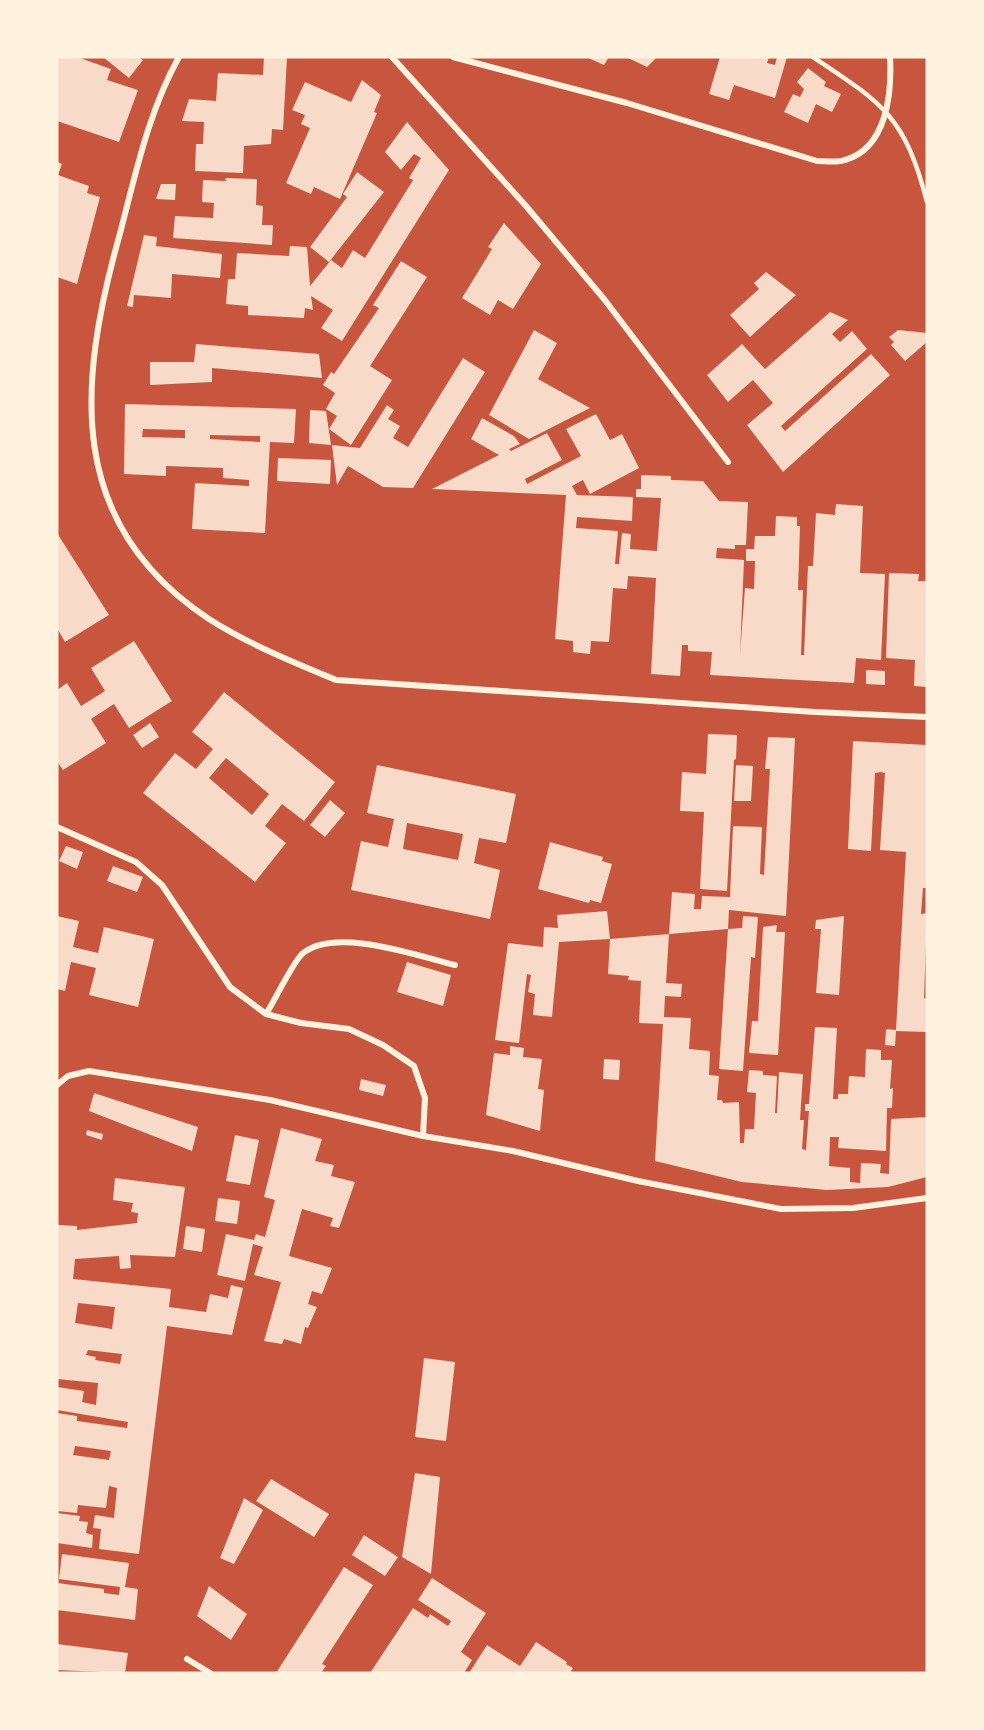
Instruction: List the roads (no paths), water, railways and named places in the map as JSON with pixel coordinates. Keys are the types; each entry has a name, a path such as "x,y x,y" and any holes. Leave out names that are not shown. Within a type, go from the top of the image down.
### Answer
{"street":[{"path":"179,57 148,133 102,297 93,356 91,417 99,480 117,523 143,561 209,619 265,649 336,680 927,717"},
{"path":"392,57 526,206 604,299 728,462"},
{"path":"453,57 627,103 817,161 844,160 863,150 876,133 887,111 890,57"},
{"path":"57,827 136,862 162,885 231,987 266,1014 301,1023 349,1029 383,1045 414,1066 425,1098 423,1136"},
{"path":"266,1014 302,955 326,942 355,942 455,965"},
{"path":"57,1085 68,1076 89,1071 270,1100 423,1136 513,1151 638,1181 781,1209 853,1208 927,1198"},
{"path":"187,1659 210,1673"}],"lane":[{"path":"813,57 860,88 887,111 906,138 927,202"}]}
